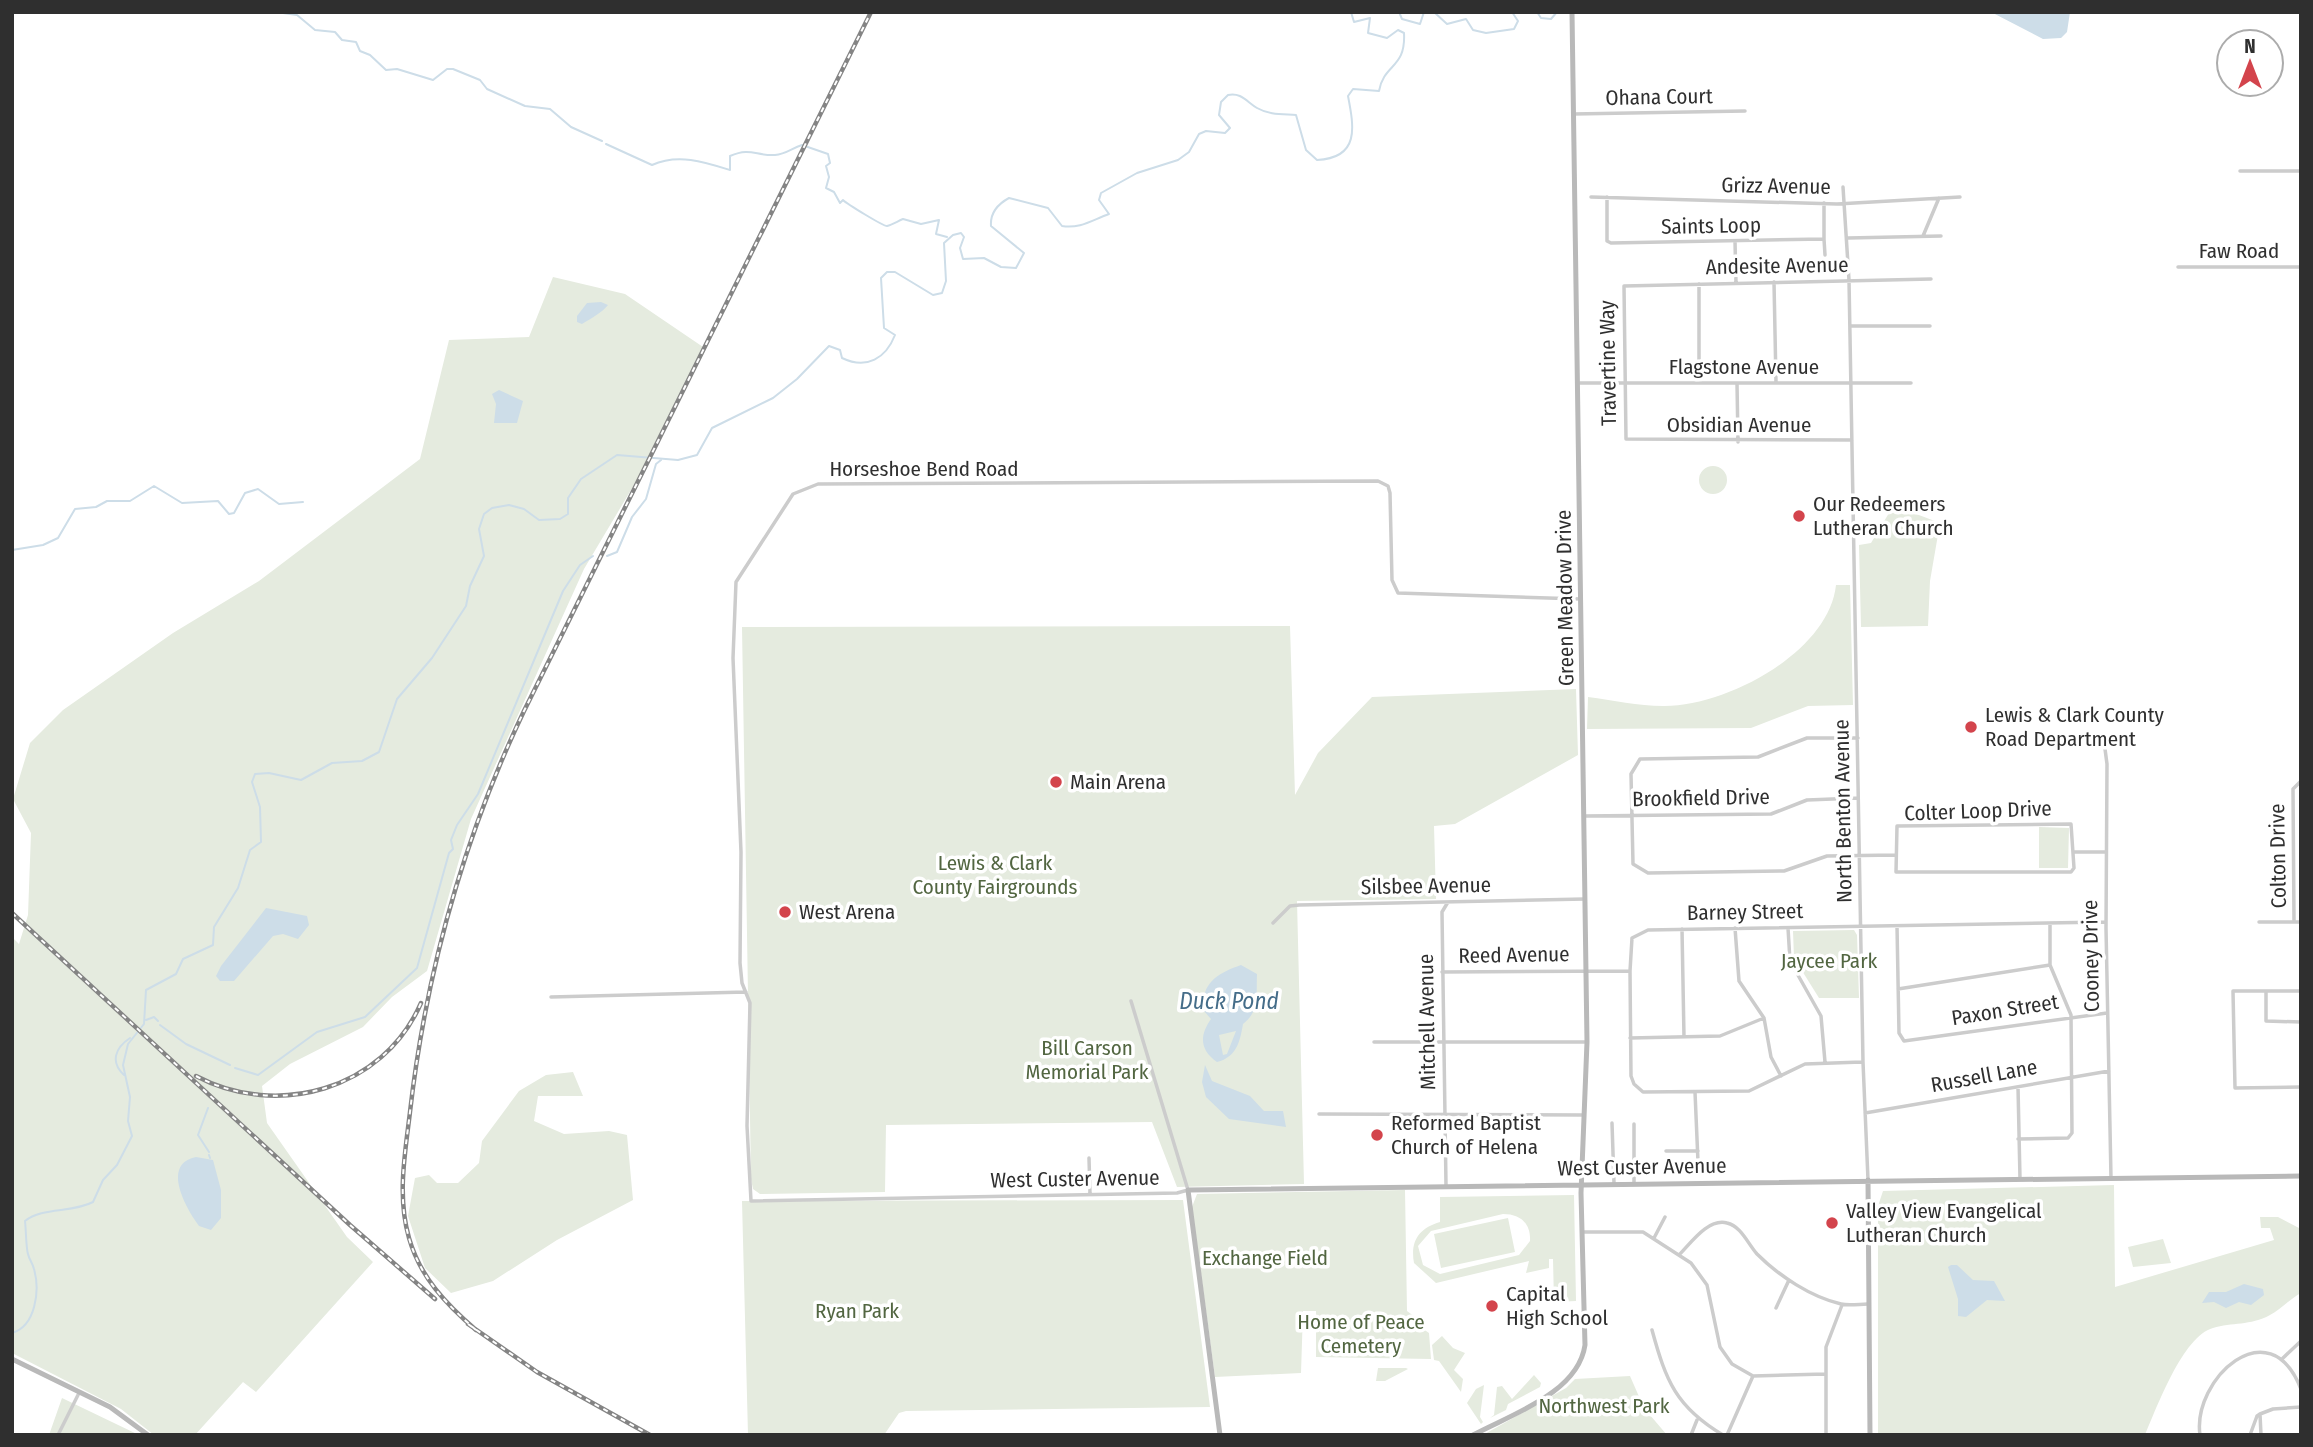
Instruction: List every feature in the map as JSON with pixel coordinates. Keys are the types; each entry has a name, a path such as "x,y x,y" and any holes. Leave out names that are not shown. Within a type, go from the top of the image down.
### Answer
{"main road":[{"name":"Green Meadow Drive","path":"1473,1435 1561,1387 1578,1368 1585,1345 1581,1183 1587,1042 1573,12"},
{"name":"West Custer Avenue","path":"1188,1190 1634,1182 2301,1176"},
{"name":"North Benton Avenue","path":"1868,1180 1870,1435"},
{"path":"1188,1190 1220,1435"},
{"path":"12,1359 110,1407 148,1435"}],"street":[{"name":"Ohana Court","path":"1573,114 1745,111"},
{"path":"2240,171 2301,171"},
{"name":"North Benton Avenue","path":"1843,187 1848,237 1863,1062 1868,1180"},
{"name":"Grizz Avenue","path":"1591,197 1824,203 1960,197"},
{"name":"Saints Loop","path":"1607,197 1607,241 1611,243 1824,239"},
{"path":"1923,236 1939,198"},
{"path":"1824,203 1825,255"},
{"path":"1848,237 1941,236"},
{"path":"1735,241 1736,283"},
{"name":"Faw Road","path":"2178,267 2301,267"},
{"name":"Andesite Avenue","path":"1624,286 1931,279"},
{"path":"1774,282 1776,383"},
{"path":"1699,283 1699,383"},
{"name":"Travertine Way","path":"1624,286 1623,383 1626,439"},
{"path":"1850,326 1930,326"},
{"name":"Flagstone Avenue","path":"1577,383 1911,383"},
{"path":"1737,383 1738,442"},
{"name":"Obsidian Avenue","path":"1626,439 1738,442 1852,440"},
{"name":"Horseshoe Bend Road","path":"748,1182 750,1003 740,963 741,852 733,658 736,582 788,502 800,490 818,484 862,486 1378,481 1388,486 1390,493 1392,580 1398,593 1581,599"},
{"name":"Cooney Drive","path":"2097,737 2103,743 2107,757 2105,852 2110,1178"},
{"path":"1858,738 1807,738 1758,757 1640,760 1631,774 1633,864 1648,873 1784,871 1819,857 1896,855"},
{"name":"Colton Drive","path":"2294,922 2293,789 2301,781"},
{"name":"Brookfield Drive","path":"1584,816 1771,814 1807,800 1858,798"},
{"name":"Colter Loop Drive","path":"2071,824 2074,868 2071,872 1899,874 1896,872 1896,855 1897,826 2071,824"},
{"path":"2074,852 2105,852"},
{"name":"Silsbee Avenue","path":"1273,923 1290,906 1299,905 1585,899"},
{"name":"Mitchell Avenue","path":"1446,1185 1441,912 1448,902"},
{"name":"Barney Street","path":"1630,971 1629,947 1632,938 1639,932 2106,922"},
{"path":"2259,922 2301,922"},
{"path":"2018,1139 2070,1137 2071,1015 2050,965 2050,923"},
{"path":"1897,926 1898,989 2050,965"},
{"path":"1735,928 1740,981 1764,1018 1771,1057 1781,1076"},
{"path":"1788,928 1790,961 1821,1016 1825,1062"},
{"path":"1682,929 1684,1037"},
{"path":"1586,971 1630,971 1631,1076 1638,1089 1650,1093 1749,1091 1805,1064 1863,1062"},
{"name":"Reed Avenue","path":"1443,972 1586,971"},
{"name":"Paxon Street","path":"1898,989 1900,1038 1909,1042 2071,1015 2107,1013"},
{"path":"2301,991 2234,991 2235,1088 2301,1087"},
{"path":"2266,991 2266,1021 2301,1022"},
{"path":"551,997 746,992"},
{"path":"1131,1001 1188,1190"},
{"path":"1630,1038 1724,1035 1764,1018"},
{"path":"1374,1042 1587,1042"},
{"name":"Russell Lane","path":"1865,1113 2109,1071"},
{"path":"2018,1087 2020,1179"},
{"path":"1695,1092 1698,1162"},
{"path":"1320,1114 1585,1115"},
{"path":"1612,1123 1614,1183"},
{"path":"1634,1124 1634,1182"},
{"path":"1666,1151 1698,1151"},
{"path":"1089,1158 1090,1195"},
{"name":"West Custer Avenue","path":"748,1182 751,1201 1090,1195 1188,1190"},
{"path":"1654,1238 1665,1216"},
{"path":"1679,1255 1705,1228 1718,1222 1728,1223 1742,1233 1769,1265 1789,1280 1842,1305 1868,1304"},
{"path":"1582,1232 1640,1231 1679,1255 1700,1272 1707,1285 1714,1331 1726,1356 1742,1371 1753,1376 1825,1374"},
{"path":"1776,1308 1789,1280"},
{"path":"1826,1435 1826,1347 1842,1305"},
{"path":"1652,1330 1669,1383 1697,1420 1725,1435 1753,1376"},
{"path":"2283,1358 2301,1341"},
{"path":"2200,1435 2201,1407 2234,1361 2253,1353 2266,1352 2283,1358 2293,1370 2301,1389"},
{"path":"58,1435 79,1393"},
{"path":"2250,1435 2253,1421 2260,1414 2273,1409 2301,1408"},
{"path":"2260,1414 2261,1435"},
{"path":"1691,1435 1697,1420"}],"green space":[{"path":"553,277 625,294 706,349 650,458 584,569 471,819 427,971 392,997 363,1027 290,1064 262,1086 267,1123 347,1237 373,1262 256,1392 243,1382 195,1435 154,1435 121,1409 14,1354 12,937 19,944 28,915 31,833 13,799 30,743 63,710 173,633 259,581 420,459 449,340 529,337"},
{"path":"1713,466 1723,470 1727,480 1723,490 1713,494 1703,490 1699,480 1703,470"},
{"path":"1892,508 1903,509 1940,523 1930,581 1928,626 1861,627 1859,545 1871,543"},
{"path":"1836,585 1850,585 1853,705 1808,706 1751,728 1587,729 1588,697 1654,706 1688,704 1744,686 1770,671 1795,653 1815,632 1829,609"},
{"name":"Lewis & Clark County Fairgrounds","path":"1290,626 1295,795 1318,753 1372,697 1576,689 1578,755 1455,824 1434,826 1436,899 1297,901 1304,1184 1177,1187 1152,1122 886,1125 885,1192 760,1194 753,1189 742,627"},
{"path":"2039,827 2069,828 2068,868 2039,868"},
{"name":"Jaycee Park","path":"1854,930 1857,935 1859,998 1819,998 1794,958 1793,931"},
{"path":"573,1072 583,1096 538,1096 534,1121 564,1134 609,1131 627,1135 633,1200 557,1240 493,1281 451,1293 425,1268 408,1216 415,1178 429,1175 437,1183 458,1183 479,1163 482,1141 519,1091 546,1075"},
{"path":"2114,1185 2115,1287 2274,1240 2270,1228 2261,1228 2260,1217 2278,1217 2301,1229 2301,1293 2274,1313 2248,1322 2213,1328 2191,1344 2172,1374 2145,1435 1878,1435 1878,1206 1883,1191"},
{"name":"Exchange Field","path":"1405,1190 1407,1311 1415,1317 1416,1324 1429,1333 1431,1359 1316,1357 1316,1311 1303,1311 1301,1373 1215,1377 1192,1207 1197,1194"},
{"path":"1574,1195 1576,1301 1554,1302 1553,1259 1549,1259 1549,1268 1526,1273 1529,1261 1436,1283 1414,1263 1413,1248 1421,1232 1440,1222 1440,1197","holes":["1509,1214 1519,1218 1529,1229 1530,1241 1519,1255 1440,1274 1423,1265 1418,1246 1431,1231"]},
{"name":"Ryan Park","path":"1183,1200 1210,1407 906,1411 899,1413 884,1435 748,1435 742,1201"},
{"path":"1508,1218 1515,1252 1441,1268 1434,1234"},
{"path":"2163,1239 2171,1263 2133,1267 2128,1247"},
{"path":"1442,1336 1453,1348 1465,1353 1454,1370 1463,1379 1461,1392 1439,1361 1434,1360 1432,1345"},
{"path":"1378,1368 1408,1369 1385,1381 1376,1381"},
{"path":"1534,1375 1541,1383 1540,1387 1508,1404 1506,1410 1490,1418 1494,1415 1497,1387 1502,1386 1512,1399"},
{"name":"Northwest Park","path":"1630,1376 1644,1408 1667,1435 1483,1435 1566,1388 1575,1379"},
{"path":"1484,1385 1481,1424 1467,1403 1476,1389"},
{"path":"62,1398 139,1435 49,1435"}],"water":[{"path":"1991,12 2070,12 2067,32 2061,38 2043,39"},
{"path":"601,302 608,305 600,313 582,324 577,322 577,316 587,303"},
{"path":"499,390 523,401 517,423 494,423 496,404 492,394"},
{"path":"266,908 307,916 309,925 298,939 283,934 273,936 234,981 220,981 216,976 221,966"},
{"name":"Duck Pond","path":"1241,965 1257,974 1255,1008 1243,1024 1236,1048 1224,1060 1217,1062 1204,1048 1204,1031 1211,1019 1204,1011 1203,1001 1212,980","holes":["1236,1031 1227,1054 1223,1055 1219,1035"]},
{"path":"1205,1065 1212,1081 1250,1096 1264,1111 1283,1111 1286,1127 1229,1119 1206,1097 1202,1082"},
{"path":"196,1157 213,1160 221,1190 221,1218 211,1230 199,1226 183,1199 180,1188 180,1168 185,1161"},
{"path":"1957,1265 1973,1280 1994,1281 2005,1301 1987,1300 1966,1317 1958,1316 1958,1299 1948,1267"},
{"path":"2244,1284 2263,1289 2264,1295 2251,1305 2239,1302 2226,1308 2214,1302 2202,1303 2209,1292 2226,1292"}],"waterway":[{"path":"234,12 260,12"},
{"path":"276,12 297,15 315,30 335,32 342,40 356,42 360,51 370,55 386,70 397,69 433,80 447,69 453,69 480,80 487,89 525,106 550,109 571,127 602,141"},
{"path":"12,1333 26,1323 36,1297 36,1277 27,1251 25,1221 40,1214 93,1202 103,1180 117,1165 132,1136 128,1121 130,1097 123,1065 128,1044 144,1024 146,990 176,974 183,959 213,945 214,927 238,888 250,850 261,842 260,807 252,782 255,774 269,773 301,780 332,763 362,761 379,752 397,699 432,658 466,606 470,586 484,556 479,529 484,514 492,508 509,505 524,509 539,520 560,519 568,514 568,498 581,479 617,455 678,460 697,455 712,428 773,398 797,379 829,346 840,350 842,358 851,361 860,363 874,360 881,356 895,335 884,328 881,278 887,272 895,272 933,295 942,293 946,281 944,243 953,235 961,233 964,237 960,248 963,259 984,258 1001,267 1016,268 1024,253 991,226 993,213 1001,203 1009,198 1048,208 1062,226 1068,227 1109,214 1099,200 1101,193 1137,173 1178,160 1189,152 1199,134 1206,131 1225,133 1230,128 1219,115 1221,102 1228,95 1240,96 1266,112 1296,115 1306,150 1317,160 1341,154 1351,139 1352,119 1348,96 1353,89 1379,91 1385,75 1398,60 1404,45 1404,33 1398,30 1387,38 1368,33 1370,18 1354,22 1351,12"},
{"path":"1399,12 1402,19 1420,24 1424,12"},
{"path":"1434,12 1447,24 1466,19 1473,30 1486,33 1514,29 1518,21 1512,12"},
{"path":"1537,12 1541,18 1551,19 1557,12"},
{"path":"606,144 652,165 682,159 730,170 730,156 737,153 775,155 802,145 828,154 830,163 826,166 829,177 826,188 834,192 840,203 843,200 887,226 903,219 921,224 939,220 936,234 947,237"},
{"path":"607,556 617,552 632,517 646,499 656,464 661,460"},
{"path":"12,550 43,545 58,538 75,509 96,507 107,501 130,501 154,486 182,503 218,501 229,514 234,513 245,493 258,489 279,504 303,502"},
{"path":"235,1068 258,1075 317,1032 365,1017 417,968 449,853 453,849 451,840 457,825 478,794 563,591 580,565 593,556"},
{"path":"146,1020 154,1017 158,1021"},
{"path":"160,1025 186,1044 230,1065"},
{"path":"124,1075 117,1065 116,1055 130,1038"},
{"path":"208,1108 198,1135 209,1152"}],"railway":[{"path":"476,1330 454,1310 427,1277 409,1238 403,1206 404,1159 417,1060 426,1008 450,907 483,808 524,711 871,12"},
{"path":"12,913 350,1225 435,1299"},
{"path":"196,1076 227,1089 260,1095 293,1095 325,1088 354,1076 381,1057 404,1033 421,1003"},
{"path":"468,1324 537,1372 650,1435"}],"place":[{"name":"Our Redeemers Lutheran Church","path":"1799,516"},
{"name":"Lewis & Clark County Road Department","path":"1971,727"},
{"name":"Main Arena","path":"1056,782"},
{"name":"West Arena","path":"785,912"},
{"name":"Reformed Baptist Church of Helena","path":"1377,1135"},
{"name":"Valley View Evangelical Lutheran Church","path":"1832,1223"},
{"name":"Capital High School","path":"1492,1306"}],"park label":[{"name":"Bill Carson Memorial Park","path":"1087,1060"},
{"name":"Home of Peace Cemetery","path":"1361,1334"}]}
